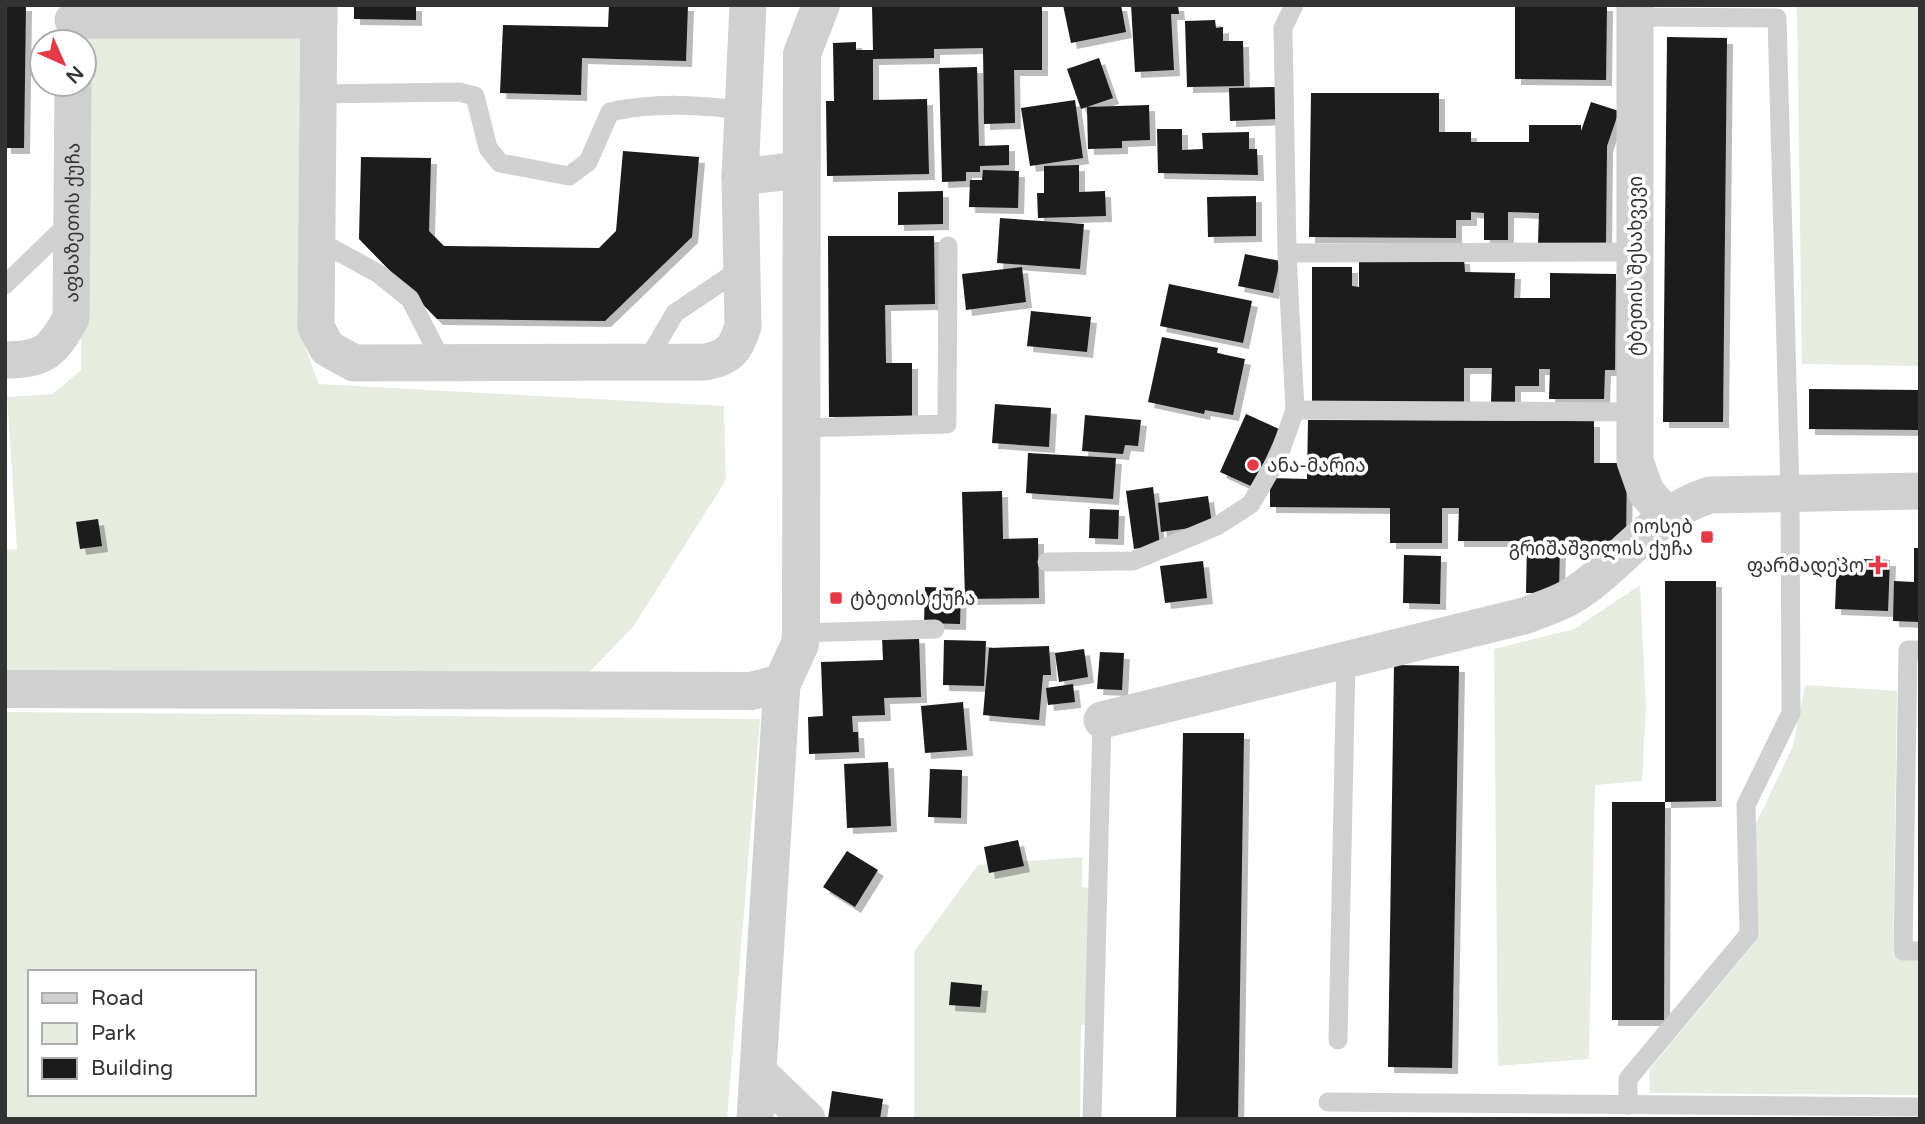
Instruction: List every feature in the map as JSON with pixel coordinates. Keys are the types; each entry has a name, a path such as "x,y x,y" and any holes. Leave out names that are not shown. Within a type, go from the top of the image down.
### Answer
{"street":[{"path":"73,22 319,13 316,327 327,348 354,363 706,362 723,359 737,348 743,326 740,177 748,5"},
{"path":"755,1119 760,1074 782,682 800,644 801,633 802,54 821,5"},
{"name":"ტბეთის შესახვევი","path":"1635,11 1634,461 1646,492 1667,516"},
{"name":"აფხაზეთის ქუჩა","path":"5,360 43,356 58,342 71,318 73,98"},
{"path":"740,177 801,170"},
{"path":"1102,720 1524,616 1570,597 1667,516 1687,502 1710,495 1790,491 1920,491"},
{"path":"7,692 751,691 782,682"},
{"path":"760,1074 807,1119"}],"lane":[{"path":"1047,562 1133,561 1217,526 1251,503 1279,455 1295,410 1287,253 1283,28 1294,5"},
{"path":"1628,1105 1628,1079 1749,934 1746,805 1791,713 1790,491 1777,19 1635,11"},
{"path":"317,94 459,92 475,96 488,148 500,163 569,176 588,162 610,112 635,107 692,104 743,110"},
{"path":"5,285 73,219"},
{"path":"317,240 379,275 410,299 443,363"},
{"path":"802,428 947,424 948,246"},
{"path":"1287,253 1636,252"},
{"path":"646,362 675,313 741,268"},
{"path":"1295,410 1633,412"},
{"path":"801,633 935,629"},
{"path":"1920,650 1908,650 1903,951 1920,951"},
{"path":"1338,1040 1346,660"},
{"path":"1092,1119 1102,720"},
{"path":"1328,1102 1920,1107"}],"green space":[{"path":"1797,5 1920,5 1920,366 1802,364"},
{"path":"98,28 312,30 305,347 319,384 724,406 726,480 633,627 572,690 5,689 5,550 17,549 7,397 53,394 81,370 82,98 98,98"},
{"path":"1640,585 1646,709 1642,781 1595,785 1589,1059 1498,1066 1494,649 1574,629"},
{"path":"1805,685 1897,691 1893,956 1920,957 1920,1095 1650,1093 1649,1070 1756,941 1754,828 1793,746"},
{"path":"5,712 760,719 727,1119 5,1119"},
{"path":"1082,857 1082,887 1091,888 1088,1024 1081,1025 1080,1119 914,1119 914,952 978,865"}],"building":[{"path":"5,5 26,5 24,148 5,148"},
{"path":"354,5 416,5 416,20 354,19"},
{"path":"609,5 688,5 686,61 582,58 581,95 500,93 503,25 608,27"},
{"path":"872,5 1042,5 1042,70 1014,70 1015,123 984,124 983,48 934,49 934,58 873,59 873,100 927,99 929,174 827,176 826,101 834,101 833,43 856,42 856,50 873,50"},
{"path":"1063,5 1121,5 1126,32 1071,43"},
{"path":"1131,5 1178,5 1179,14 1171,14 1174,70 1135,72"},
{"path":"1515,5 1607,5 1606,80 1515,79"},
{"path":"1215,20 1216,28 1223,27 1223,41 1243,41 1244,86 1187,87 1185,21"},
{"path":"1667,37 1727,38 1723,422 1663,422"},
{"path":"1099,58 1113,98 1081,109 1067,69"},
{"path":"977,67 979,146 1009,145 1009,165 980,166 980,172 966,172 966,181 942,182 939,68"},
{"path":"1278,87 1279,119 1230,121 1229,88"},
{"path":"1311,93 1439,93 1439,132 1471,132 1471,142 1529,142 1529,125 1581,125 1581,131 1591,102 1619,111 1607,146 1606,243 1538,244 1539,213 1508,212 1508,240 1484,240 1484,213 1471,212 1471,220 1456,220 1456,238 1309,237"},
{"path":"1075,100 1083,158 1030,166 1021,108"},
{"path":"1149,105 1150,140 1122,141 1122,148 1088,149 1087,107"},
{"path":"1157,129 1182,129 1182,150 1203,149 1202,133 1249,132 1249,149 1257,149 1258,175 1158,173"},
{"path":"623,151 699,157 692,237 605,321 437,319 359,239 361,157 431,158 429,231 444,246 599,248 616,231"},
{"path":"1079,165 1079,192 1105,191 1106,216 1038,218 1037,193 1044,193 1044,166"},
{"path":"983,170 1019,171 1018,208 969,207 970,180 982,180"},
{"path":"943,191 943,224 898,225 898,192"},
{"path":"1256,196 1256,236 1208,237 1207,197"},
{"path":"1000,218 1084,224 1080,269 997,263"},
{"path":"828,236 934,236 935,304 885,305 886,363 912,363 912,416 829,417"},
{"path":"1245,254 1280,261 1273,293 1238,286"},
{"path":"1359,258 1464,258 1465,272 1515,273 1514,298 1550,298 1550,273 1616,274 1615,370 1605,370 1604,399 1549,399 1550,369 1539,369 1539,386 1515,386 1515,403 1491,403 1492,368 1464,368 1464,402 1312,402 1312,267 1352,267 1352,286 1359,287"},
{"path":"1022,267 1026,302 966,310 962,274"},
{"path":"1169,284 1252,301 1243,343 1160,326"},
{"path":"1031,311 1091,317 1087,352 1027,346"},
{"path":"1162,337 1218,348 1217,353 1245,359 1233,415 1205,410 1204,414 1148,402"},
{"path":"1809,389 1920,390 1920,430 1809,429"},
{"path":"995,404 1051,408 1049,447 992,443"},
{"path":"1246,414 1279,429 1253,487 1220,472"},
{"path":"1085,415 1141,420 1138,446 1125,445 1123,454 1082,451"},
{"path":"1308,420 1594,421 1594,463 1627,463 1626,542 1560,541 1559,593 1526,593 1527,541 1458,541 1459,508 1442,508 1442,543 1390,543 1390,508 1270,507 1270,478 1307,479"},
{"path":"1028,453 1116,458 1113,499 1026,493"},
{"path":"1153,487 1160,545 1134,549 1126,491"},
{"path":"1002,491 1003,539 1038,538 1039,598 965,599 962,492"},
{"path":"1208,496 1212,525 1161,532 1158,503"},
{"path":"1090,509 1119,510 1118,539 1089,538"},
{"path":"98,519 102,546 80,549 76,522"},
{"path":"1914,548 1920,548 1920,622 1893,621 1894,581 1914,582"},
{"path":"1404,555 1441,556 1440,604 1403,603"},
{"path":"1837,558 1890,560 1888,611 1835,609"},
{"path":"1203,561 1207,598 1165,603 1160,566"},
{"path":"1665,581 1716,581 1716,801 1665,802"},
{"path":"925,587 961,588 960,624 924,623"},
{"path":"919,637 921,697 884,698 885,715 852,716 853,732 858,732 859,752 809,754 808,717 823,716 821,662 883,660 882,638"},
{"path":"944,640 986,641 984,686 943,685"},
{"path":"1049,646 1051,675 1043,675 1039,720 983,715 989,648"},
{"path":"1084,649 1088,677 1059,682 1055,653"},
{"path":"1100,652 1124,653 1122,690 1097,689"},
{"path":"1394,665 1459,666 1452,1068 1388,1067"},
{"path":"1073,684 1075,702 1048,705 1046,688"},
{"path":"963,702 967,750 925,753 921,706"},
{"path":"1183,733 1244,733 1238,1119 1176,1119"},
{"path":"888,762 891,826 847,828 844,764"},
{"path":"930,769 962,770 961,818 928,817"},
{"path":"1612,802 1665,802 1664,1020 1612,1020"},
{"path":"1018,840 1024,866 989,873 984,847"},
{"path":"847,851 878,870 855,907 823,887"},
{"path":"951,982 982,985 980,1007 949,1005"},
{"path":"832,1091 883,1099 880,1119 828,1119"}],"place":[{"name":"ანა-მარია","path":"1253,465"},
{"name":"იოსებ გრიშაშვილის ქუჩა","path":"1707,537"},
{"name":"ფარმადეპო","path":"1878,565"},
{"name":"ტბეთის ქუჩა","path":"836,598"}]}
